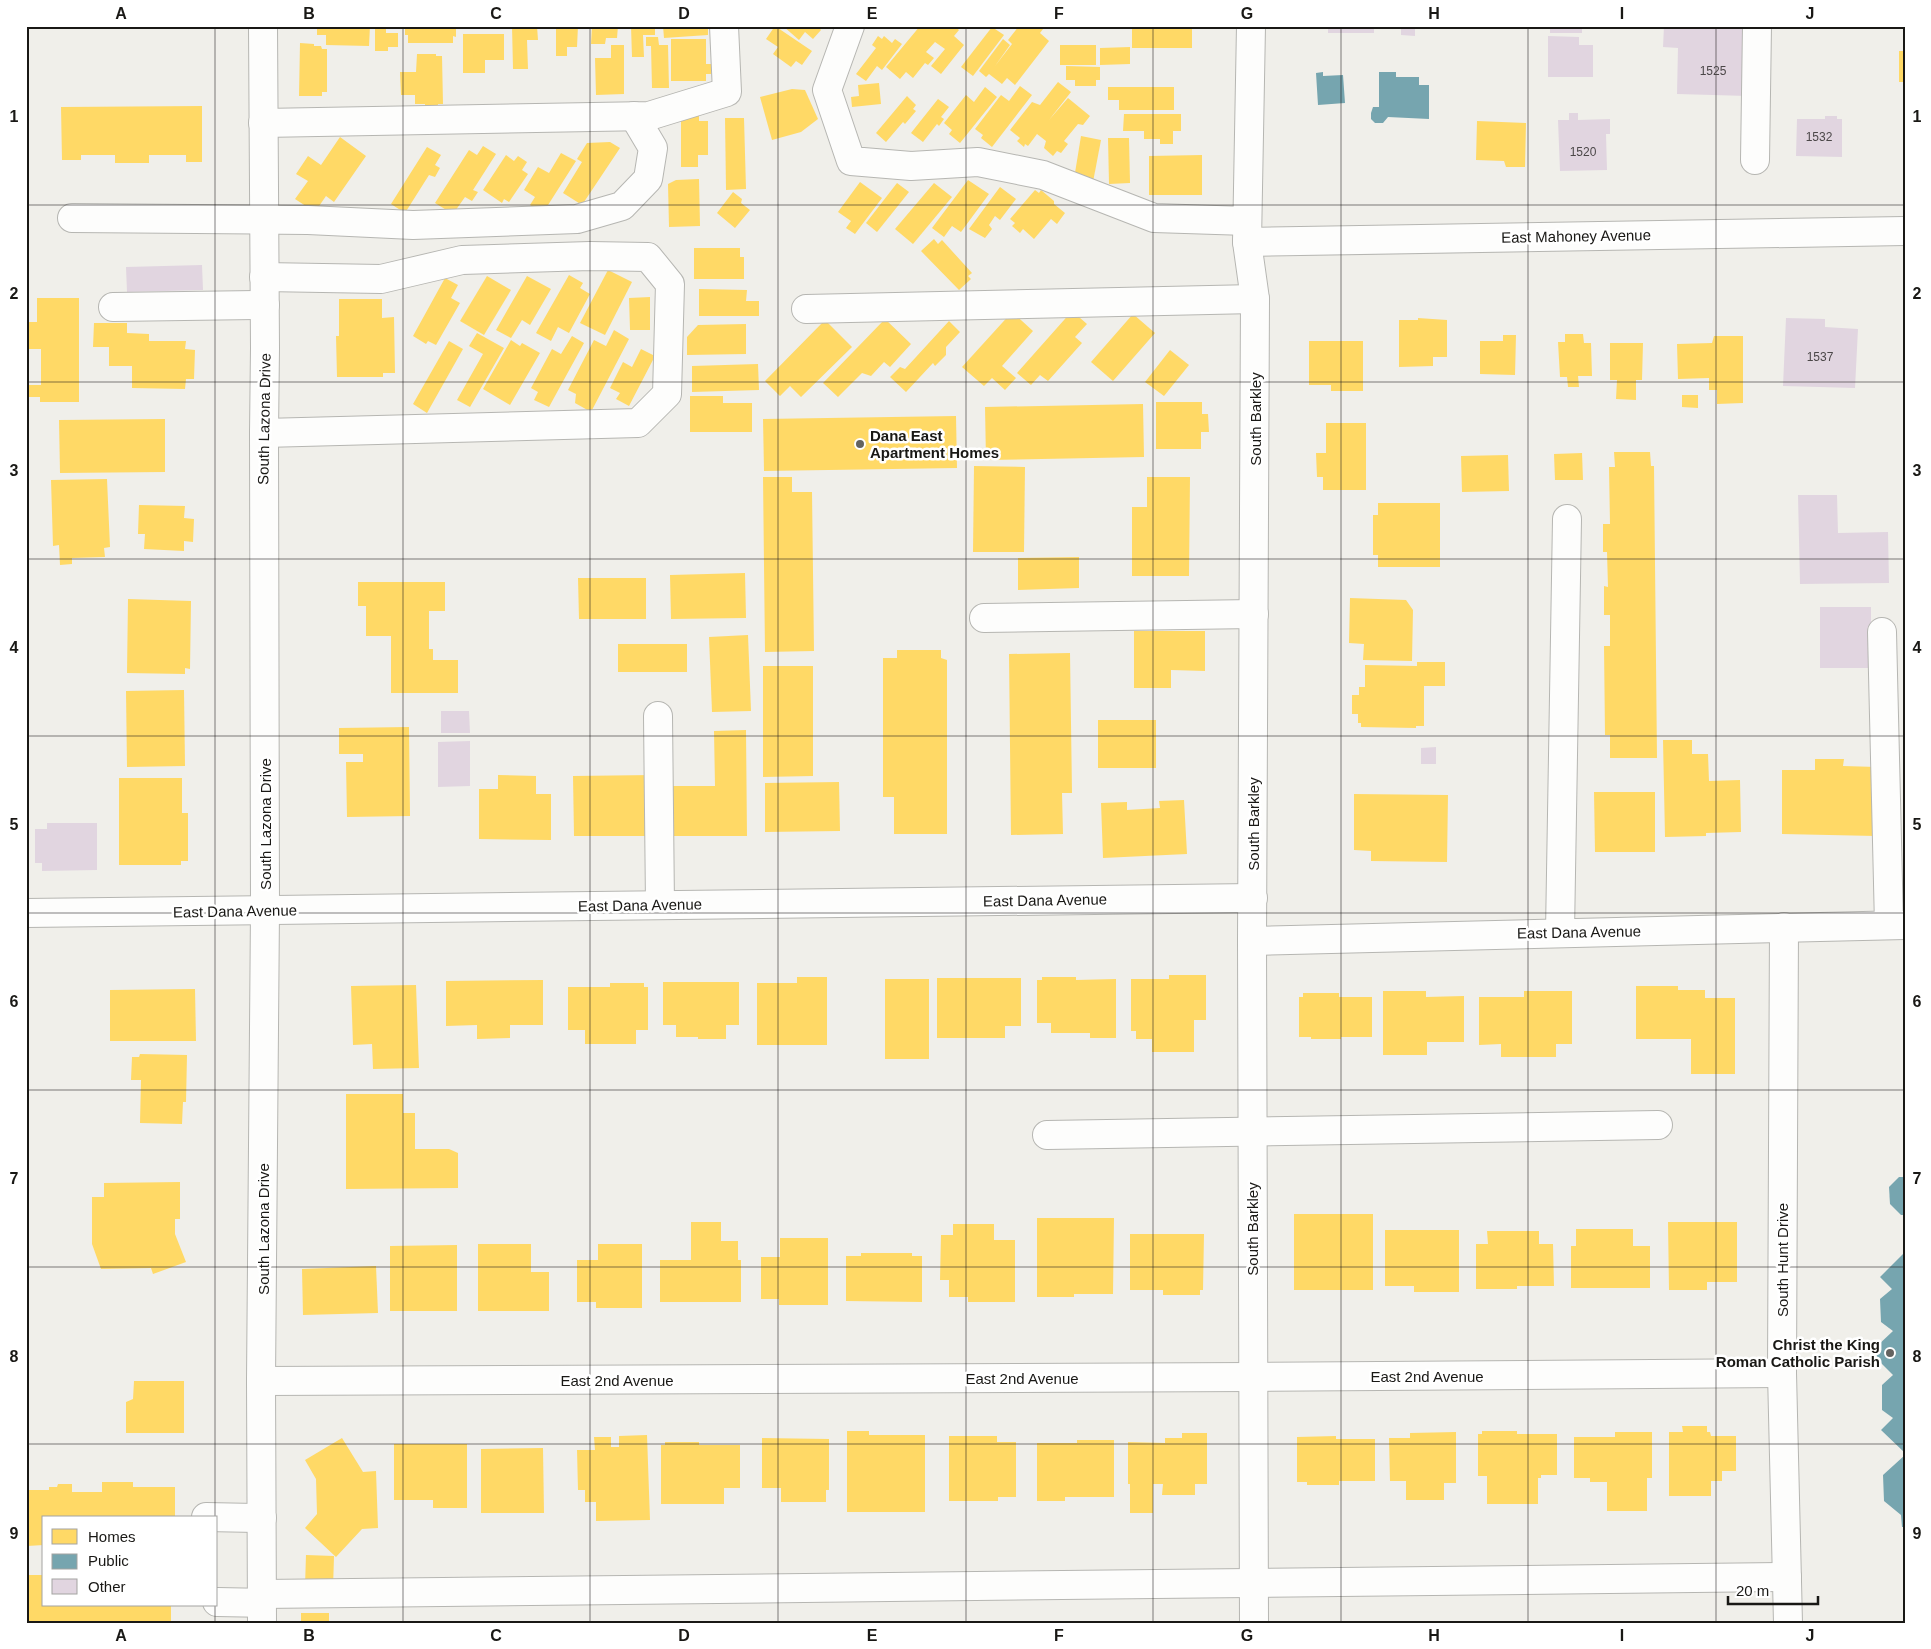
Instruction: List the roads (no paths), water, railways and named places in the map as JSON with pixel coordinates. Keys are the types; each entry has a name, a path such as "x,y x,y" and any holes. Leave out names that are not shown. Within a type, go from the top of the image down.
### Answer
{"street":[{"name":"South Lazona Drive","path":"262,1606 265,910 263,26"},
{"path":"263,123 649,116 727,92 724,26"},
{"name":"East Mahoney Avenue","path":"850,26 828,90 851,161 911,166 978,162 1043,175 1154,218 1247,232 1905,231"},
{"name":"South Barkley","path":"1251,26 1247,232 1255,299 1252,941 1254,1623"},
{"path":"1755,160 1757,26"},
{"path":"72,218 308,220 413,225 577,219 622,206 648,179 653,148 634,116"},
{"path":"264,277 382,279 462,260 600,256 648,257 670,284 667,394 638,423 264,433"},
{"path":"806,309 1255,299"},
{"path":"113,307 265,305"},
{"path":"1560,932 1567,519"},
{"path":"984,618 1254,614"},
{"path":"1882,632 1897,925"},
{"path":"658,716 660,905"},
{"name":"East Dana Avenue","path":"26,913 1253,898"},
{"name":"East Dana Avenue","path":"1252,941 1897,925"},
{"name":"South Hunt Drive","path":"1784,927 1782,1373 1788,1623"},
{"path":"1047,1135 1658,1125"},
{"name":"East 2nd Avenue","path":"262,1381 1252,1378 1782,1373"},
{"path":"218,1516 262,1518"},
{"path":"218,1602 262,1606 1254,1583 1787,1577"}],"place":[{"name":"Dana East Apartment Homes","path":"860,444"},
{"name":"Christ the King Roman Catholic Parish","path":"1890,1353"}]}
